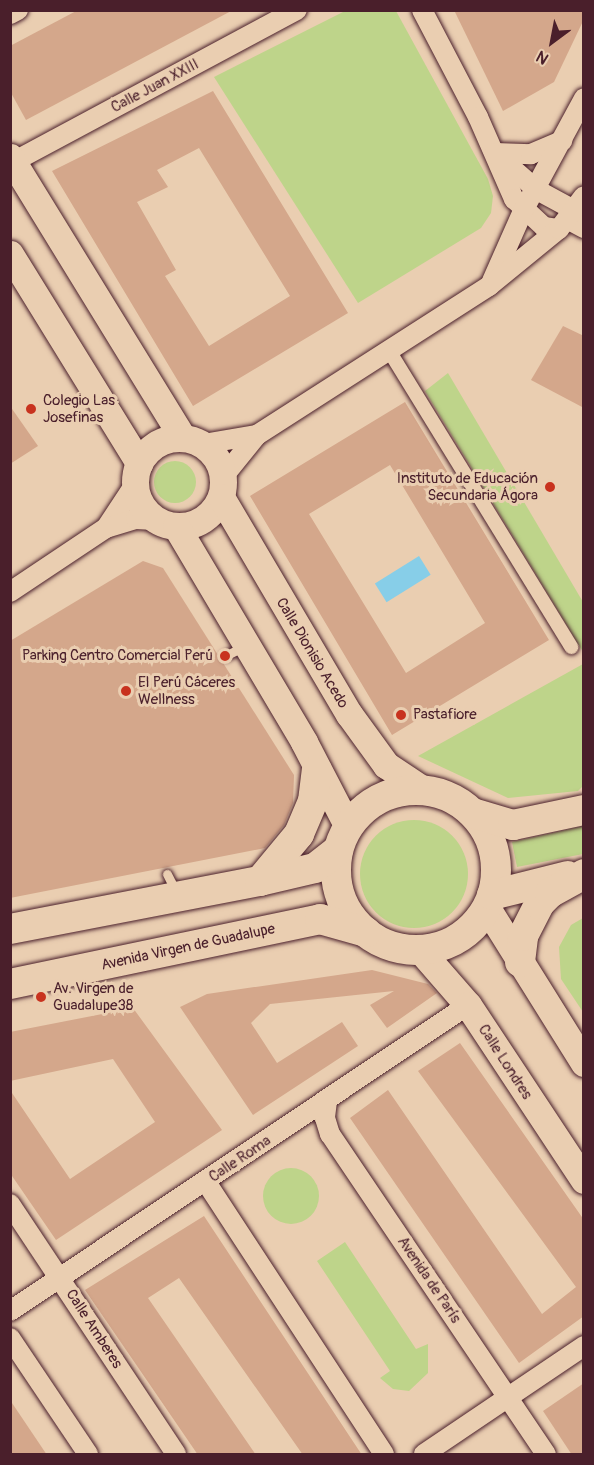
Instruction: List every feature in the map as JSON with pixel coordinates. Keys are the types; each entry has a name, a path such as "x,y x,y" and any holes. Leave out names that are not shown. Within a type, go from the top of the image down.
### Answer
{"main road":[{"path":"11,164 193,441 213,453 222,487 204,519 166,523"},
{"path":"10,254 137,473 138,498 166,523 236,650 317,770 343,838 340,895 350,915 366,932 382,942 420,950 444,945 466,933 490,902 496,873 494,852 486,831 472,813 451,798 425,790 403,791 381,797 343,838 315,868 260,881 172,885 10,929"},
{"path":"137,473 157,443 193,441"},
{"name":"Calle Dionisio Acedo","path":"222,487 349,714 386,765 425,790"},
{"path":"260,881 299,834 313,801 317,770"},
{"path":"472,813 513,825 584,810"},
{"path":"490,902 584,873"},
{"path":"520,962 523,936 539,904 550,893 584,873"},
{"path":"490,902 520,962 584,1063"},
{"name":"Avenida Virgen de Guadalupe","path":"10,984 320,919 366,932"},
{"name":"Calle Londres","path":"420,950 468,1005 584,1180"}],"street":[{"path":"10,14 18,10"},
{"name":"Calle Juan XXIII","path":"11,164 297,10"},
{"path":"422,10 495,153 505,183 524,211 544,227 573,217"},
{"path":"489,286 524,211 584,98"},
{"path":"495,153 531,154 562,141"},
{"path":"495,153 537,190 573,217"},
{"path":"222,487 256,435 489,286 573,217"},
{"path":"388,349 571,647"},
{"path":"193,441 256,435"},
{"path":"106,528 137,473"},
{"path":"10,592 106,528 136,519 166,523"},
{"name":"Calle Roma","path":"10,1311 468,1005"},
{"name":"Avenida de París","path":"327,1101 325,1118 330,1134 546,1455"},
{"path":"206,1182 384,1455"},
{"name":"Calle Amberes","path":"10,1204 60,1276 176,1455"},
{"path":"10,1338 88,1455"},
{"path":"424,1455 584,1346"}],"green space":[{"path":"345,11 396,11 488,179 493,196 491,213 481,228 358,303 214,77"},
{"path":"448,373 583,602 583,652 425,391"},
{"path":"175,461 183,462 190,467 195,474 195,490 190,497 183,502 175,503 167,502 160,497 155,490 154,482 155,474 160,467 167,462"},
{"path":"583,664 584,785 578,791 508,798 418,756"},
{"path":"414,820 424,821 444,829 452,836 459,844 467,864 467,884 459,904 452,912 444,919 424,927 414,928 404,927 384,919 376,912 369,904 361,884 360,874 361,864 369,844 376,836 384,829 404,821"},
{"path":"583,826 583,854 517,867 512,842"},
{"path":"583,918 583,1012 561,979 559,947 571,925"},
{"path":"285,1168 297,1168 307,1172 315,1180 319,1196 315,1212 307,1220 297,1224 285,1224 275,1220 267,1212 263,1202 263,1190 267,1180 275,1172"},
{"path":"345,1242 416,1349 428,1344 428,1373 409,1391 393,1389 380,1378 390,1371 317,1261"}],"water":[{"path":"419,556 431,575 387,602 375,584"}],"building":[{"path":"78,10 233,10 26,120 10,91 10,46"},
{"path":"454,10 584,10 584,19 554,82 503,111"},
{"path":"213,91 348,313 193,406 52,171","holes":["199,148 290,296 209,346 165,276 176,270 137,202 168,187 157,170"]},
{"path":"563,326 584,336 584,408 531,380"},
{"path":"405,402 549,640 392,735 250,496","holes":["390,465 485,623 406,673 309,514"]},
{"path":"10,406 38,446 10,464"},
{"name":"El Perú Cáceres Wellness","path":"143,561 163,568 294,775 293,803 284,825 265,848 10,898 10,641"},
{"path":"372,970 428,984 437,993 387,1028 370,1005 394,991 270,1004 251,1023 277,1063 342,1022 358,1046 253,1115 180,1007 207,994"},
{"path":"133,1008 222,1130 56,1240 10,1173 10,1090 70,1179 155,1122 113,1059 10,1081 10,1032"},
{"path":"460,1043 584,1220 584,1316 519,1363 350,1118 388,1090 542,1314 576,1287 418,1071"},
{"path":"204,1216 362,1455 303,1455 179,1278 148,1298 256,1455 198,1455 85,1290"},
{"path":"584,1383 584,1455 572,1455 543,1411"},
{"path":"10,1400 47,1455 10,1455"}],"place":[{"name":"Colegio Las Josefinas","path":"31,409"},
{"name":"Instituto de Educación Secundaria Ágora","path":"550,487"},
{"name":"Parking Centro Comercial Perú","path":"225,656"},
{"name":"El Perú Cáceres Wellness","path":"126,691"},
{"name":"Pastafiore","path":"401,715"},
{"name":"Av. Virgen de Guadalupe38","path":"41,997"}]}
